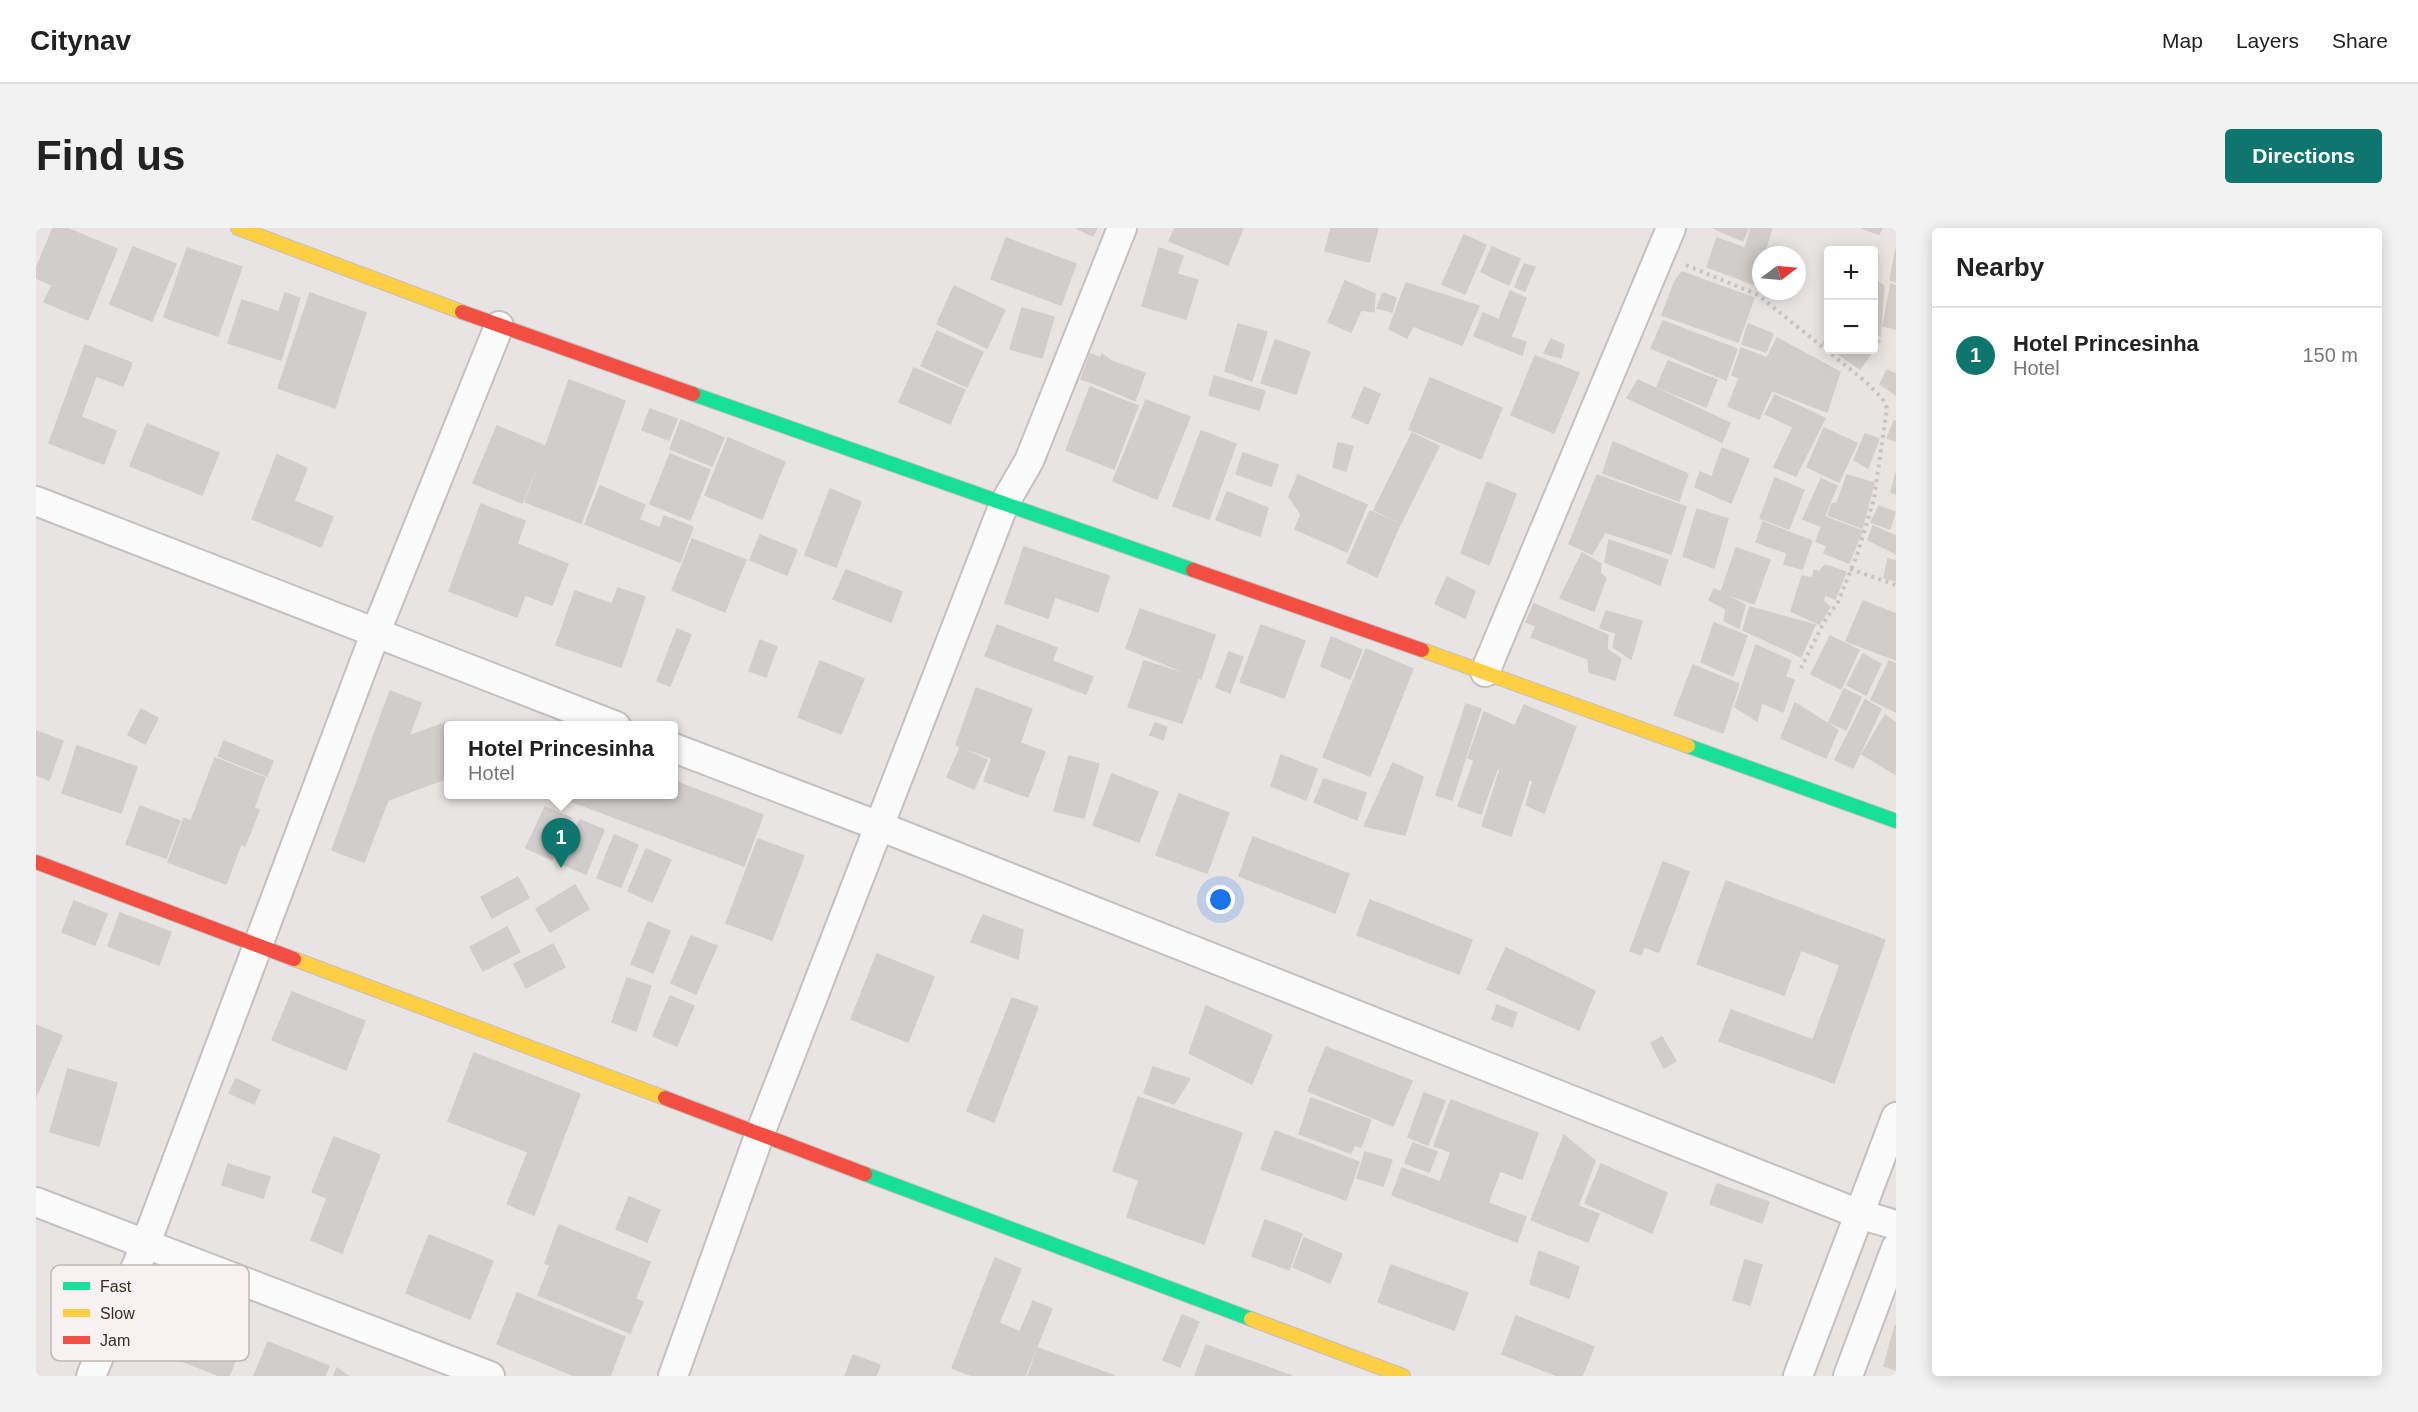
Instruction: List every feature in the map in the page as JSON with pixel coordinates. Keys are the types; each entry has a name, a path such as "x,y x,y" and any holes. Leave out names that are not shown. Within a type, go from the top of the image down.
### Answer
{"street":[{"path":"238,228 499,327 1485,672 1896,821"},
{"path":"673,1376 759,1136 1004,504 1029,461 1122,228"},
{"path":"1485,672 1671,228"},
{"path":"137,1265 375,634 499,327"},
{"path":"36,501 603,721"},
{"path":"678,750 879,826 1859,1214 1896,1225"},
{"path":"36,862 759,1136 1403,1376"},
{"path":"1798,1376 1896,1117"},
{"path":"36,1202 203,1265"},
{"path":"1848,1376 1896,1248"},
{"path":"249,1283 490,1376"},
{"path":"91,1376 97,1361"}],"path":[{"path":"1660,254 1758,295 1882,398 1887,408 1874,499 1838,602 1824,622 1801,668"},
{"path":"1850,569 1896,585"}],"building":[{"path":"53,228 66,228 117,249 88,320 44,302 52,285 36,278 36,269"},
{"path":"1076,228 1097,228 1093,236"},
{"path":"1175,228 1243,228 1228,265 1169,241"},
{"path":"1331,228 1378,228 1369,262 1325,251"},
{"path":"1713,228 1748,228 1743,241"},
{"path":"1751,228 1772,228 1766,246 1752,246 1752,250 1745,248"},
{"path":"1861,228 1882,228 1879,234"},
{"path":"1464,235 1486,245 1465,294 1442,284"},
{"path":"1006,238 1076,264 1061,305 991,279"},
{"path":"1717,238 1752,251 1752,284 1707,267"},
{"path":"133,247 176,264 152,321 110,304"},
{"path":"1492,247 1520,259 1509,285 1481,272"},
{"path":"187,248 242,267 218,336 164,317"},
{"path":"1159,248 1183,256 1177,274 1198,280 1186,319 1142,306"},
{"path":"1896,249 1896,282 1890,280"},
{"path":"1524,264 1535,267 1525,291 1515,287"},
{"path":"1682,272 1752,297 1753,300 1738,342 1662,315 1675,281"},
{"path":"1345,281 1375,294 1374,312 1361,310 1351,332 1328,322"},
{"path":"1878,282 1884,286 1880,336 1878,335"},
{"path":"1406,283 1479,306 1462,345 1413,326 1407,338 1389,329"},
{"path":"1891,284 1896,286 1896,329 1883,326"},
{"path":"954,286 1005,310 987,348 937,324"},
{"path":"1510,291 1526,298 1511,337 1526,342 1522,355 1474,336 1483,313 1499,320"},
{"path":"285,293 300,298 281,360 228,343 242,300 279,312"},
{"path":"310,293 366,313 335,408 278,388"},
{"path":"1383,293 1396,298 1392,312 1377,308"},
{"path":"1022,308 1054,317 1042,358 1010,349"},
{"path":"1663,321 1737,349 1726,380 1651,348"},
{"path":"1238,324 1267,332 1252,381 1225,371"},
{"path":"1748,324 1773,334 1766,352 1742,344"},
{"path":"937,331 983,352 967,387 921,366"},
{"path":"1777,338 1840,372 1827,412 1732,375 1741,348 1767,358"},
{"path":"1551,339 1564,345 1561,358 1544,353"},
{"path":"1275,340 1310,352 1296,394 1261,383"},
{"path":"85,345 132,363 123,386 96,376 81,417 116,431 104,464 49,443"},
{"path":"1090,354 1145,373 1136,398 1081,379"},
{"path":"1102,354 1110,360 1111,372 1138,384 1135,401 1096,384"},
{"path":"1838,354 1871,354 1860,369"},
{"path":"1535,356 1579,373 1554,433 1511,415"},
{"path":"1668,361 1717,380 1706,407 1657,387"},
{"path":"914,368 965,390 950,424 899,402"},
{"path":"1887,370 1896,374 1896,395 1880,384"},
{"path":"1214,376 1265,391 1259,410 1209,395"},
{"path":"1430,378 1502,408 1481,459 1409,429"},
{"path":"1739,379 1771,392 1759,419 1728,406"},
{"path":"569,380 625,401 593,491 576,485 576,475 540,462"},
{"path":"1638,380 1730,423 1722,442 1627,398"},
{"path":"1090,387 1138,406 1114,469 1066,450"},
{"path":"1364,387 1380,394 1368,424 1352,417"},
{"path":"1775,395 1825,418 1796,476 1774,467 1793,427 1765,414"},
{"path":"1146,400 1190,417 1157,499 1113,481"},
{"path":"650,409 677,419 669,440 642,430"},
{"path":"681,420 724,438 712,466 670,449"},
{"path":"1896,421 1896,441 1887,438"},
{"path":"147,424 219,453 202,495 130,466"},
{"path":"497,426 545,446 522,503 473,483"},
{"path":"1824,428 1857,443 1839,482 1807,467"},
{"path":"1201,431 1236,444 1209,519 1173,506"},
{"path":"1412,433 1439,446 1401,523 1374,510"},
{"path":"1865,434 1879,439 1868,468 1854,460"},
{"path":"728,438 785,462 762,519 705,495"},
{"path":"1613,442 1688,474 1679,501 1603,473"},
{"path":"1338,443 1353,446 1346,471 1333,467"},
{"path":"1722,448 1749,459 1731,503 1695,487 1700,472 1712,477"},
{"path":"1243,453 1278,465 1271,486 1236,474"},
{"path":"670,454 710,470 690,520 650,504"},
{"path":"277,455 307,468 294,501 333,517 321,547 252,519"},
{"path":"540,462 576,475 576,485 593,491 581,523 525,502"},
{"path":"1896,473 1896,494 1891,492"},
{"path":"1298,475 1367,505 1347,552 1295,529 1301,514 1289,497"},
{"path":"1597,475 1686,507 1671,554 1605,532 1592,554 1569,544"},
{"path":"1847,475 1874,483 1862,528 1828,515 1832,504 1837,503"},
{"path":"1775,478 1804,490 1789,529 1760,518"},
{"path":"1821,479 1837,486 1820,526 1803,519"},
{"path":"1487,482 1516,494 1489,565 1461,553"},
{"path":"600,486 645,505 630,542 585,524"},
{"path":"830,489 861,502 836,567 805,555"},
{"path":"1227,492 1268,508 1260,536 1216,520"},
{"path":"481,504 525,521 517,544 568,564 552,605 525,595 517,617 449,591"},
{"path":"1879,506 1895,512 1890,529 1871,522"},
{"path":"1697,509 1728,519 1714,568 1683,556"},
{"path":"1370,511 1400,524 1377,577 1347,563"},
{"path":"664,516 693,527 680,562 630,542 638,519 660,528"},
{"path":"1825,517 1862,531 1849,563 1824,553 1827,546 1816,541"},
{"path":"1763,522 1812,541 1802,569 1784,564 1787,553 1756,542"},
{"path":"1873,526 1896,536 1896,554 1868,540"},
{"path":"760,535 797,550 787,575 750,560"},
{"path":"692,539 746,560 735,586 682,565"},
{"path":"1609,540 1668,560 1660,585 1605,562"},
{"path":"1024,547 1109,576 1098,612 1055,597 1048,618 1005,603"},
{"path":"1736,548 1770,560 1754,604 1721,592"},
{"path":"1582,553 1601,564 1600,573 1606,578 1594,611 1560,598"},
{"path":"1888,559 1896,561 1896,581 1884,578"},
{"path":"682,565 735,586 725,612 672,590"},
{"path":"1825,565 1846,572 1835,599 1825,595 1823,601 1830,607 1819,624 1791,611 1802,576 1813,578 1814,570 1819,572"},
{"path":"846,570 902,592 891,622 833,599"},
{"path":"1447,577 1475,591 1465,618 1435,604"},
{"path":"618,588 645,597 621,667 556,645 575,591 612,604"},
{"path":"1714,589 1745,605 1739,628 1724,621 1726,609 1709,600"},
{"path":"1863,601 1896,614 1896,660 1846,641"},
{"path":"1534,604 1608,635 1607,649 1621,659 1615,680 1589,672 1588,659 1531,637 1536,626 1526,622"},
{"path":"1750,607 1815,625 1801,657 1743,630"},
{"path":"1140,609 1215,635 1201,679 1126,648"},
{"path":"1606,611 1642,621 1631,659 1613,647 1616,633 1600,628"},
{"path":"1714,623 1747,636 1733,676 1701,662"},
{"path":"997,625 1057,648 1052,661 1093,677 1086,694 985,656"},
{"path":"1261,625 1305,641 1284,698 1240,682"},
{"path":"677,629 691,635 670,686 657,681"},
{"path":"1830,636 1859,650 1841,689 1811,674"},
{"path":"1331,637 1362,650 1350,679 1321,666"},
{"path":"760,640 777,647 766,677 749,671"},
{"path":"1756,645 1791,661 1785,677 1794,680 1783,712 1762,703 1757,721 1735,707"},
{"path":"1366,649 1413,669 1370,776 1323,757"},
{"path":"1229,652 1243,657 1230,693 1216,687"},
{"path":"1863,654 1881,664 1866,695 1847,685"},
{"path":"820,661 864,679 841,734 798,717"},
{"path":"1144,661 1198,678 1182,723 1128,707"},
{"path":"1889,661 1896,664 1896,712 1871,700"},
{"path":"1693,665 1739,684 1723,733 1674,715"},
{"path":"976,688 1032,709 1020,743 1045,752 1028,797 984,781 992,758 956,745"},
{"path":"1844,689 1861,697 1846,730 1829,722"},
{"path":"390,691 421,703 409,736 444,724 444,779 388,800 355,787"},
{"path":"1865,700 1881,709 1853,768 1835,760"},
{"path":"1795,703 1838,730 1826,758 1781,738"},
{"path":"1466,704 1481,709 1452,800 1436,795"},
{"path":"1524,705 1576,727 1544,813 1526,805 1533,781 1468,758 1484,712 1515,726"},
{"path":"141,709 158,718 145,744 128,735"},
{"path":"1885,715 1896,723 1895,774 1862,754"},
{"path":"1155,723 1167,727 1163,740 1150,735"},
{"path":"36,731 63,741 49,780 36,775"},
{"path":"224,741 273,761 267,776 218,756"},
{"path":"77,746 137,767 121,813 62,793"},
{"path":"960,748 987,760 974,789 947,777"},
{"path":"1281,755 1317,769 1306,800 1271,786"},
{"path":"1069,756 1099,764 1084,818 1054,811"},
{"path":"215,758 265,778 254,808 259,810 245,846 241,844 226,884 168,862 184,818 191,821"},
{"path":"1474,761 1497,769 1481,814 1458,806"},
{"path":"1393,763 1423,777 1405,835 1364,826"},
{"path":"1500,770 1529,780 1511,836 1482,826"},
{"path":"1112,774 1158,792 1139,842 1093,825"},
{"path":"1324,779 1366,793 1357,820 1314,802"},
{"path":"678,783 763,815 744,866 565,799 678,799"},
{"path":"355,787 388,800 364,862 332,850"},
{"path":"1179,794 1229,813 1207,873 1156,855"},
{"path":"140,806 180,821 166,858 126,844"},
{"path":"545,807 571,818 552,860 526,848"},
{"path":"580,820 604,830 586,874 562,864"},
{"path":"614,835 638,845 621,887 597,878"},
{"path":"1253,837 1349,874 1335,913 1239,876"},
{"path":"758,839 804,856 772,940 726,923"},
{"path":"646,849 671,860 652,902 628,891"},
{"path":"1663,862 1689,872 1659,952 1644,947 1641,955 1630,951"},
{"path":"518,877 529,898 492,918 481,897"},
{"path":"1726,881 1885,940 1834,1083 1719,1041 1731,1010 1813,1040 1840,965 1801,950 1784,995 1697,964"},
{"path":"575,885 589,909 550,932 536,909"},
{"path":"1370,900 1472,940 1459,974 1357,935"},
{"path":"74,901 107,914 95,945 62,932"},
{"path":"120,913 171,932 159,965 108,946"},
{"path":"983,915 1023,930 1018,959 971,942"},
{"path":"648,922 670,931 653,973 631,964"},
{"path":"507,927 520,952 483,971 470,947"},
{"path":"691,936 717,946 696,994 671,983"},
{"path":"553,944 565,967 526,988 514,964"},
{"path":"1506,948 1595,991 1579,1030 1487,989"},
{"path":"877,954 934,977 908,1042 851,1019"},
{"path":"627,978 651,986 636,1031 612,1022"},
{"path":"292,992 365,1021 346,1070 272,1040"},
{"path":"670,996 694,1006 677,1046 653,1036"},
{"path":"1012,998 1038,1007 994,1122 967,1111"},
{"path":"1497,1005 1517,1013 1512,1027 1492,1019"},
{"path":"1206,1006 1272,1035 1252,1084 1189,1053"},
{"path":"36,1025 62,1036 36,1097"},
{"path":"1662,1037 1676,1061 1664,1068 1651,1043"},
{"path":"1326,1047 1412,1081 1393,1126 1308,1091"},
{"path":"474,1053 580,1094 534,1215 507,1204 528,1152 448,1121"},
{"path":"1153,1067 1190,1079 1174,1104 1144,1093"},
{"path":"68,1069 117,1083 99,1146 50,1132"},
{"path":"236,1079 260,1090 254,1104 229,1093"},
{"path":"1424,1093 1445,1101 1428,1145 1408,1137"},
{"path":"1138,1097 1242,1133 1204,1244 1127,1217 1139,1180 1113,1171"},
{"path":"1311,1098 1371,1120 1361,1147 1354,1145 1351,1153 1299,1134"},
{"path":"1451,1100 1538,1133 1522,1179 1500,1171 1488,1203 1526,1217 1517,1242 1392,1195 1402,1168 1440,1182 1451,1152 1434,1146"},
{"path":"1275,1131 1359,1162 1346,1200 1261,1169"},
{"path":"1564,1135 1595,1161 1578,1206 1599,1214 1588,1242 1531,1220"},
{"path":"334,1137 380,1155 342,1253 311,1240 327,1198 312,1192"},
{"path":"1413,1143 1437,1152 1429,1172 1405,1163"},
{"path":"1365,1152 1392,1160 1383,1186 1357,1178"},
{"path":"228,1164 270,1177 263,1198 222,1185"},
{"path":"1601,1164 1667,1193 1652,1233 1585,1203"},
{"path":"1717,1184 1769,1202 1762,1223 1710,1204"},
{"path":"629,1197 660,1210 647,1242 616,1229"},
{"path":"1265,1220 1302,1234 1289,1270 1252,1256"},
{"path":"559,1225 650,1262 635,1300 545,1263"},
{"path":"429,1235 493,1261 470,1319 406,1293"},
{"path":"1304,1238 1342,1254 1330,1283 1293,1267"},
{"path":"1539,1251 1579,1267 1569,1298 1530,1284"},
{"path":"995,1258 1021,1269 999,1323 1020,1332 1033,1301 1052,1309 1025,1376 973,1376 952,1368"},
{"path":"1745,1260 1762,1265 1750,1305 1733,1300"},
{"path":"550,1265 643,1302 630,1333 538,1295"},
{"path":"1391,1265 1468,1293 1454,1330 1378,1302"},
{"path":"517,1293 625,1337 610,1376 575,1376 497,1344"},
{"path":"1182,1315 1199,1322 1180,1367 1163,1360"},
{"path":"1516,1316 1594,1347 1582,1376 1558,1376 1502,1354"},
{"path":"1896,1326 1896,1370 1884,1366"},
{"path":"268,1342 329,1366 325,1376 254,1376"},
{"path":"1206,1345 1292,1376 1195,1376"},
{"path":"1038,1348 1115,1376 1028,1376"},
{"path":"853,1355 880,1365 876,1376 845,1376"},
{"path":"182,1361 235,1361 229,1376 220,1376"},
{"path":"337,1368 348,1376 334,1376"}],"traffic: fast":[{"path":"693,394 1193,570"},
{"path":"1688,746 1896,821"},
{"path":"865,1174 1251,1319"}],"traffic: slow":[{"path":"238,228 462,312"},
{"path":"1422,650 1688,746"},
{"path":"294,959 665,1098"},
{"path":"1251,1319 1403,1376"}],"traffic: jam":[{"path":"462,312 693,394"},
{"path":"1193,570 1422,650"},
{"path":"36,862 294,959"},
{"path":"665,1098 865,1174"}],"place":[{"name":"Hotel Princesinha","path":"561,868"}]}
